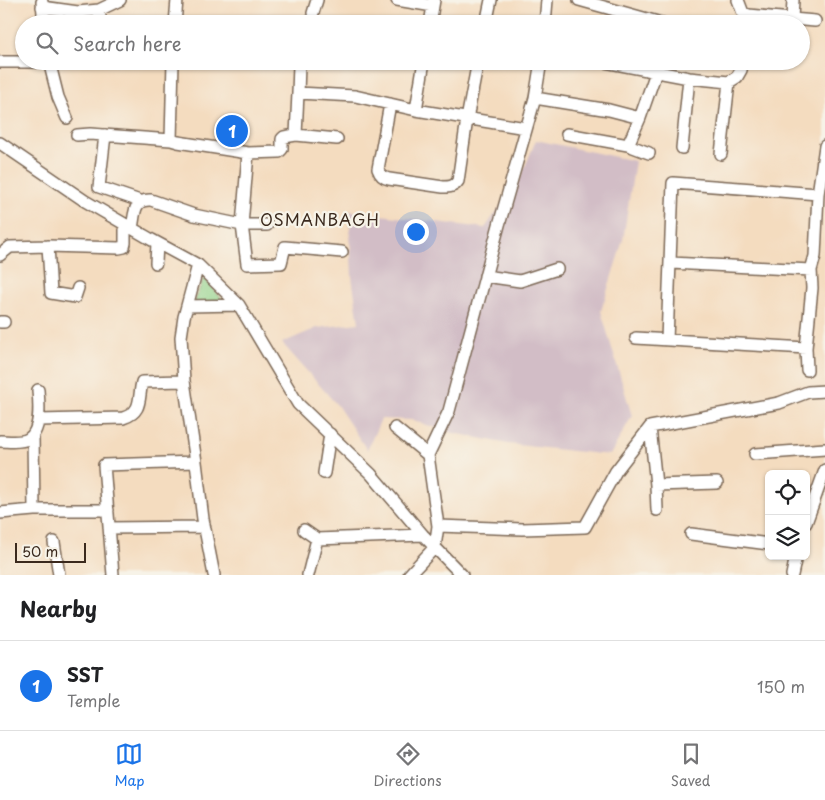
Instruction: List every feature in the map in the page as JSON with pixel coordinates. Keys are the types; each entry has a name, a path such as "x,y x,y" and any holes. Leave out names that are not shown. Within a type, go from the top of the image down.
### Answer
{"street":[{"path":"42,4 78,12 99,10 120,0"},
{"path":"176,15 177,0"},
{"path":"313,13 317,0"},
{"path":"397,0 433,3"},
{"path":"488,15 491,0"},
{"path":"545,15 546,0"},
{"path":"579,0 633,15"},
{"path":"738,0 743,13 749,15"},
{"path":"792,15 793,0"},
{"path":"99,10 100,15"},
{"path":"810,20 815,20"},
{"path":"0,62 15,62"},
{"path":"51,70 58,97 67,118"},
{"path":"171,140 173,70"},
{"path":"296,135 299,70"},
{"path":"416,110 423,70"},
{"path":"390,104 378,169 383,178 451,187 456,185 458,181 476,70"},
{"path":"409,575 435,547 438,526 428,455 449,411 535,98 540,70"},
{"path":"628,145 658,70"},
{"path":"669,70 689,78 729,82 737,77 741,70"},
{"path":"682,148 689,78"},
{"path":"721,154 729,82"},
{"path":"298,93 355,96 416,110 526,128"},
{"path":"535,98 609,110 640,118"},
{"path":"77,134 171,140 248,153 279,152 282,149 282,139 286,136 296,135 337,139"},
{"path":"567,134 628,145 648,153"},
{"path":"105,135 99,186 140,201 151,200 194,215 242,225 267,225"},
{"path":"807,370 806,348 812,270 820,256 818,194 825,146"},
{"path":"1,147 85,201 198,265 239,305 298,404 371,474 459,574"},
{"path":"248,153 242,225 247,264 281,262 285,247 342,252"},
{"path":"667,340 673,184 818,194"},
{"path":"0,255 10,247 124,247 129,227 140,201"},
{"path":"156,263 157,243"},
{"path":"48,246 51,293 75,297 78,288"},
{"path":"671,263 812,270"},
{"path":"198,265 184,317 181,337 184,381 204,527 214,575"},
{"path":"485,276 520,281 557,270"},
{"path":"812,288 825,289"},
{"path":"188,306 239,305"},
{"path":"636,338 806,348"},
{"path":"39,420 123,418 134,414 138,408 142,382 184,381"},
{"path":"34,510 33,435 39,420 38,390"},
{"path":"438,526 585,527 616,471 650,427 779,403 808,392 825,392"},
{"path":"650,427 657,510"},
{"path":"395,428 428,455"},
{"path":"324,473 330,434"},
{"path":"0,441 29,439 33,435"},
{"path":"755,454 825,449"},
{"path":"113,575 104,465 196,462"},
{"path":"809,515 825,470"},
{"path":"656,484 717,483"},
{"path":"0,513 34,510 108,510"},
{"path":"109,528 204,527"},
{"path":"304,530 317,539 423,534"},
{"path":"691,534 765,543"},
{"path":"308,575 317,539"},
{"path":"54,542 59,575"},
{"path":"792,575 795,560"}],"shaded area":[{"path":"536,140 635,161 623,240 601,311 632,416 610,455 508,444 449,432 411,420 381,419 367,450 337,405 282,343 317,328 359,323 352,277 349,211 485,228 519,181"}],"green space":[{"path":"204,277 230,309 192,309"}],"place":[{"name":"SST","path":"232,131"}],"district":[{"name":"OSMANBAGH","path":"320,220"}]}
